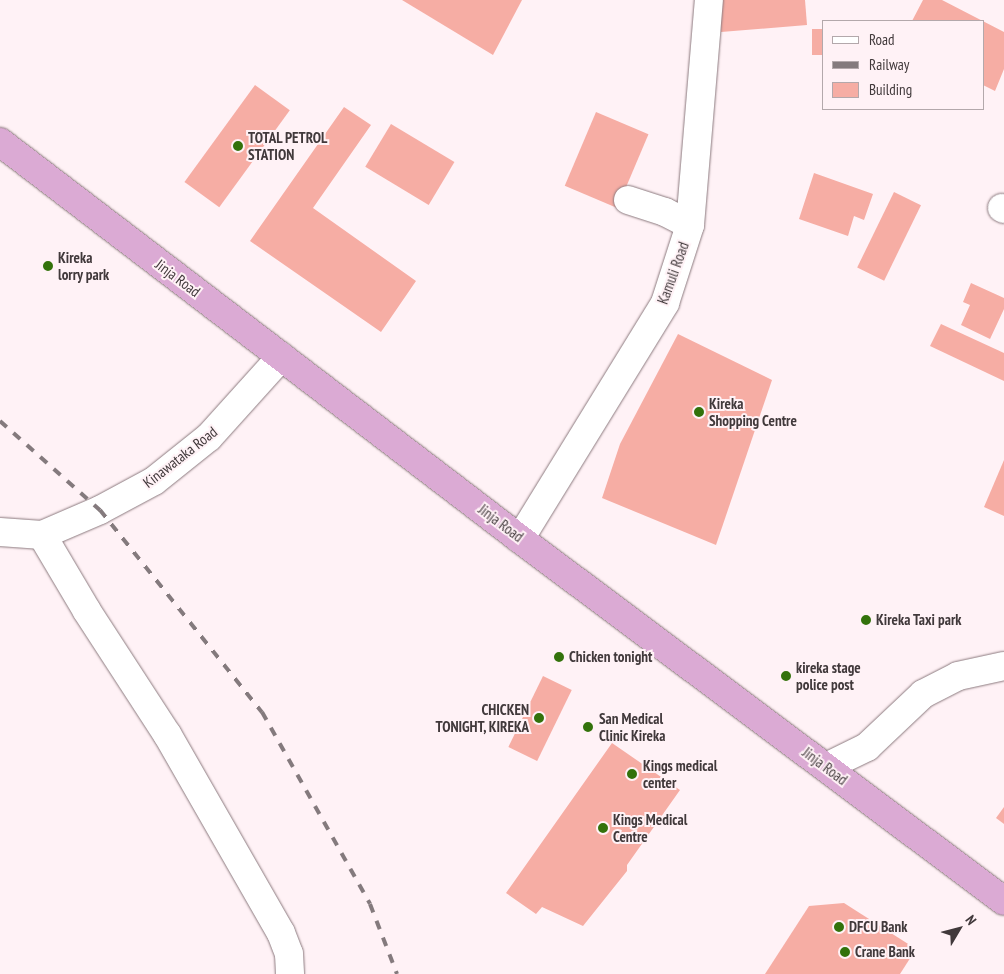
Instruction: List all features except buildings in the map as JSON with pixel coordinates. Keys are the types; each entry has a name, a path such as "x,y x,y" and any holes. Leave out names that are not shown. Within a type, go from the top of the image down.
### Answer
{"highway":[{"name":"Jinja Road","path":"0,142 520,539 1004,901"}],"street":[{"name":"Kamuli Road","path":"520,539 664,303 690,224 709,0"},
{"path":"628,200 665,212 690,224"},
{"name":"Kinawataka Road","path":"0,532 42,535 100,510 154,481 209,437 281,357"},
{"path":"42,535 87,612 167,734 281,933 289,954 290,974"},
{"path":"826,767 867,747 923,694 958,676 1004,666"}],"railway":[{"path":"0,421 100,510 262,712 370,904 397,974"}],"place":[{"name":"TOTAL PETROL STATION","path":"238,146"},
{"name":"Kireka lorry park","path":"48,266"},
{"name":"Kireka Shopping Centre","path":"699,412"},
{"name":"Kireka Taxi park","path":"866,620"},
{"name":"Chicken tonight","path":"559,657"},
{"name":"kireka stage police post","path":"786,676"},
{"name":"CHICKEN TONIGHT, KIREKA","path":"539,718"},
{"name":"San Medical Clinic Kireka","path":"588,727"},
{"name":"Kings medical center","path":"632,774"},
{"name":"Kings Medical Centre","path":"603,828"},
{"name":"DFCU Bank","path":"839,927"},
{"name":"Crane Bank","path":"845,952"}]}
